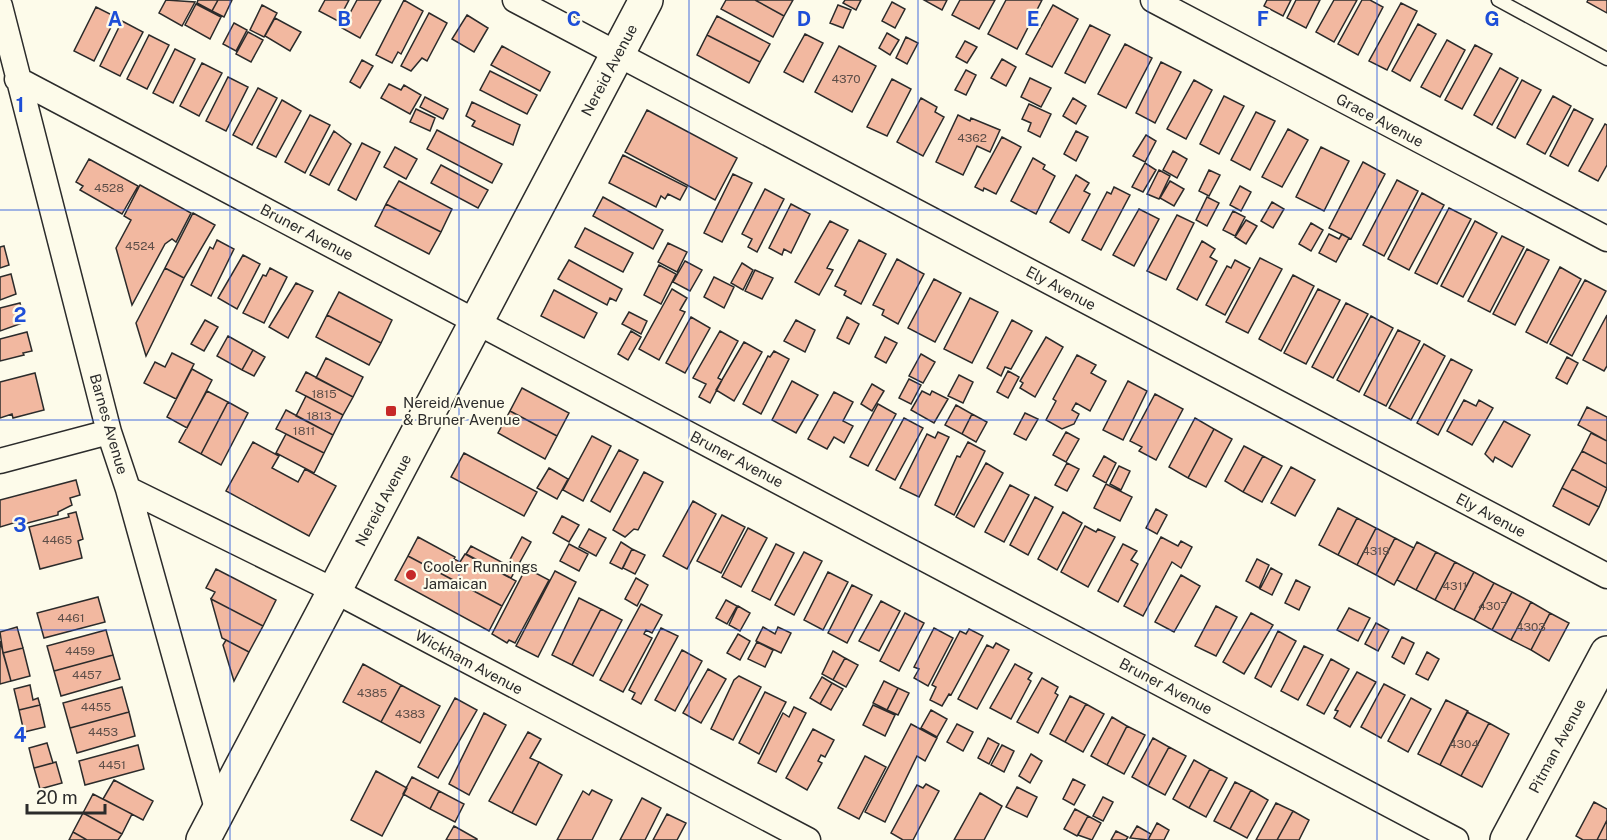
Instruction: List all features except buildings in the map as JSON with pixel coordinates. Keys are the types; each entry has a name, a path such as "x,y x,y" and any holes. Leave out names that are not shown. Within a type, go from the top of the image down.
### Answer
{"street":[{"name":"Ely Avenue","path":"515,0 1607,576"},
{"name":"Nereid Avenue","path":"203,840 221,826 334,591 646,0"},
{"name":"Grace Avenue","path":"1152,0 1607,239"},
{"name":"Barnes Avenue","path":"0,6 109,432 128,489 221,826"},
{"name":"Bruner Avenue","path":"17,79 1456,840"},
{"path":"0,461 109,432"},
{"name":"Wickham Avenue","path":"128,489 334,591 808,840"},
{"name":"Pitman Avenue","path":"1507,840 1607,653"}],"lane":[{"path":"1498,0 1607,58"}],"place":[{"name":"Nereid Avenue & Bruner Avenue","path":"391,411"},
{"name":"Cooler Runnings Jamaican","path":"411,575"}]}
